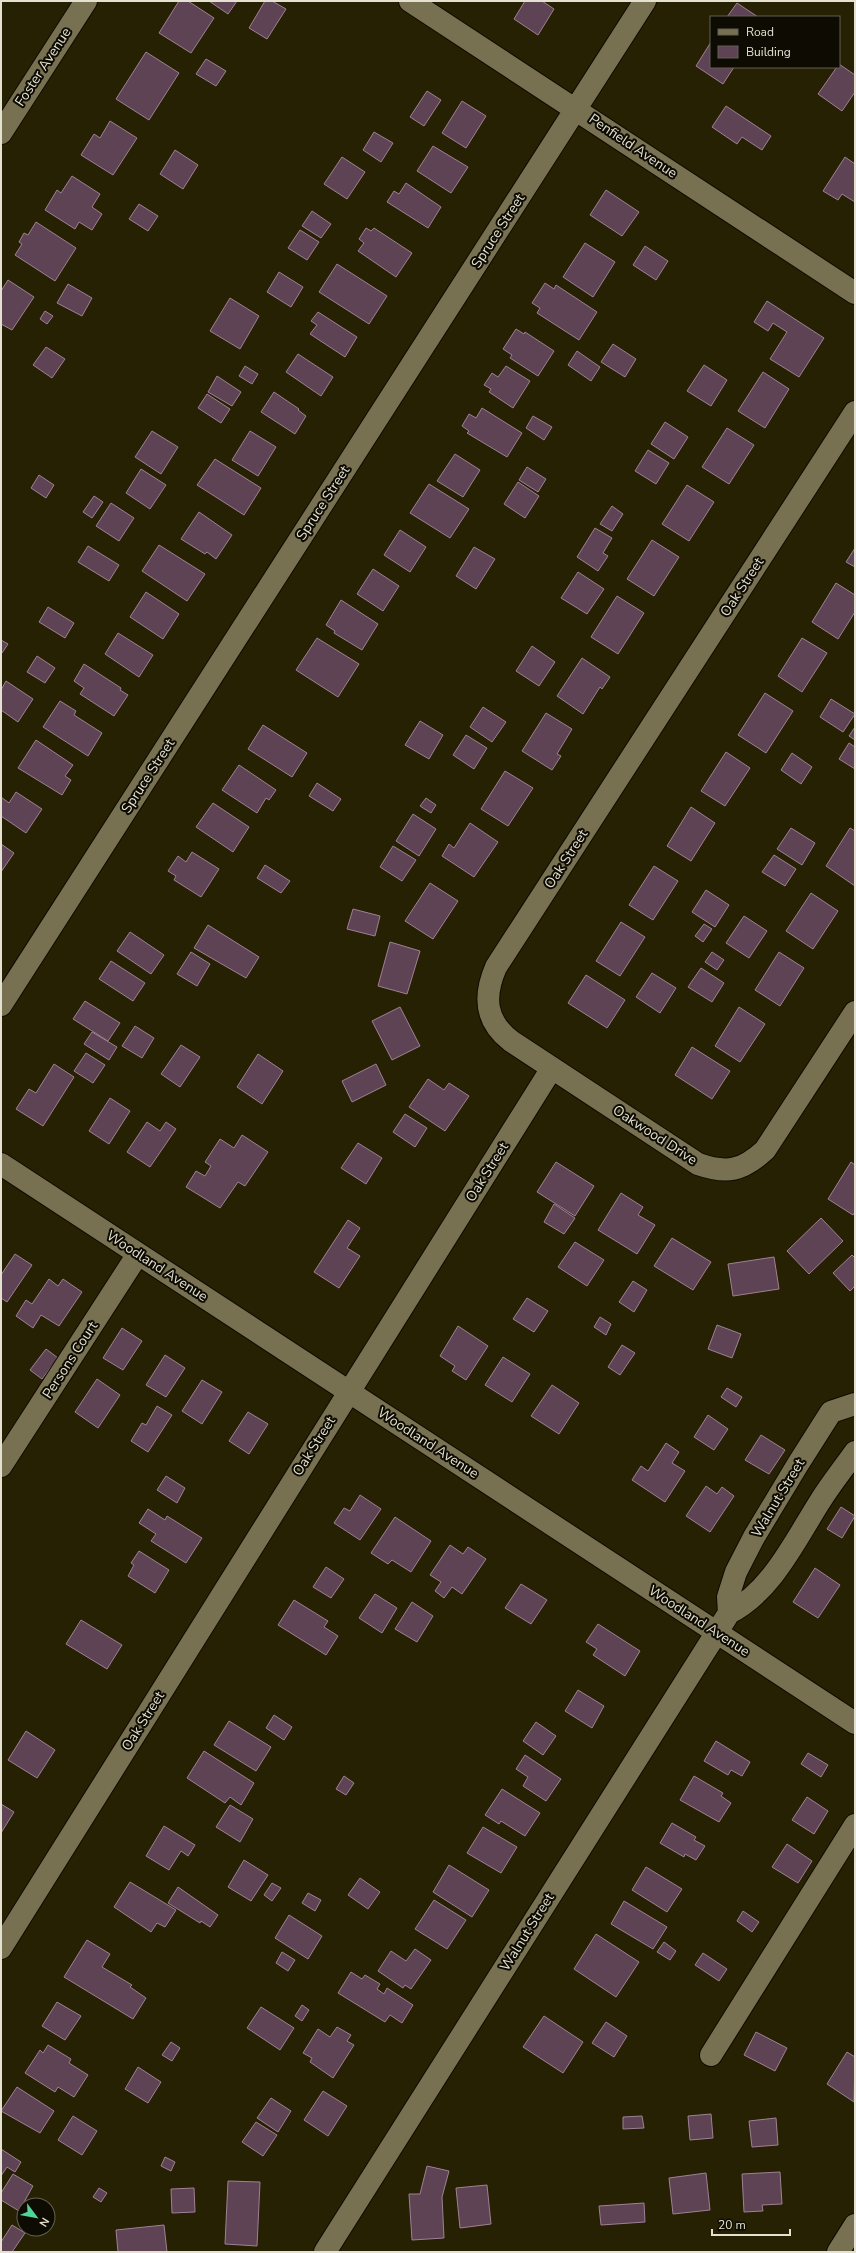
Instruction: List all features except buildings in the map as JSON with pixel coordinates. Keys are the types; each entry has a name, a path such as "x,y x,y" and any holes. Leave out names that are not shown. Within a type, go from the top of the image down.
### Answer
{"street":[{"name":"Foster Avenue","path":"1,133 86,1"},
{"name":"Penfield Avenue","path":"410,1 855,293"},
{"name":"Spruce Street","path":"1,1005 645,1"},
{"name":"Oak Street","path":"1,1948 348,1391 552,1068 504,1036 493,1021 488,1003 488,985 496,968 855,412"},
{"name":"Oakwood Drive","path":"552,1068 698,1164 715,1170 734,1169 751,1163 765,1150 855,1012"},
{"name":"Woodland Avenue","path":"1,1164 855,1724"},
{"name":"Persons Court","path":"1,1466 138,1254"},
{"name":"Walnut Street","path":"729,1613 728,1597 736,1572 762,1524 831,1412 855,1404"},
{"name":"Walnut Street","path":"325,2252 716,1632 729,1613 743,1606 760,1590 779,1566 821,1500 855,1452"},
{"path":"711,2055 855,1825"},
{"path":"838,2252 855,2225"}]}
